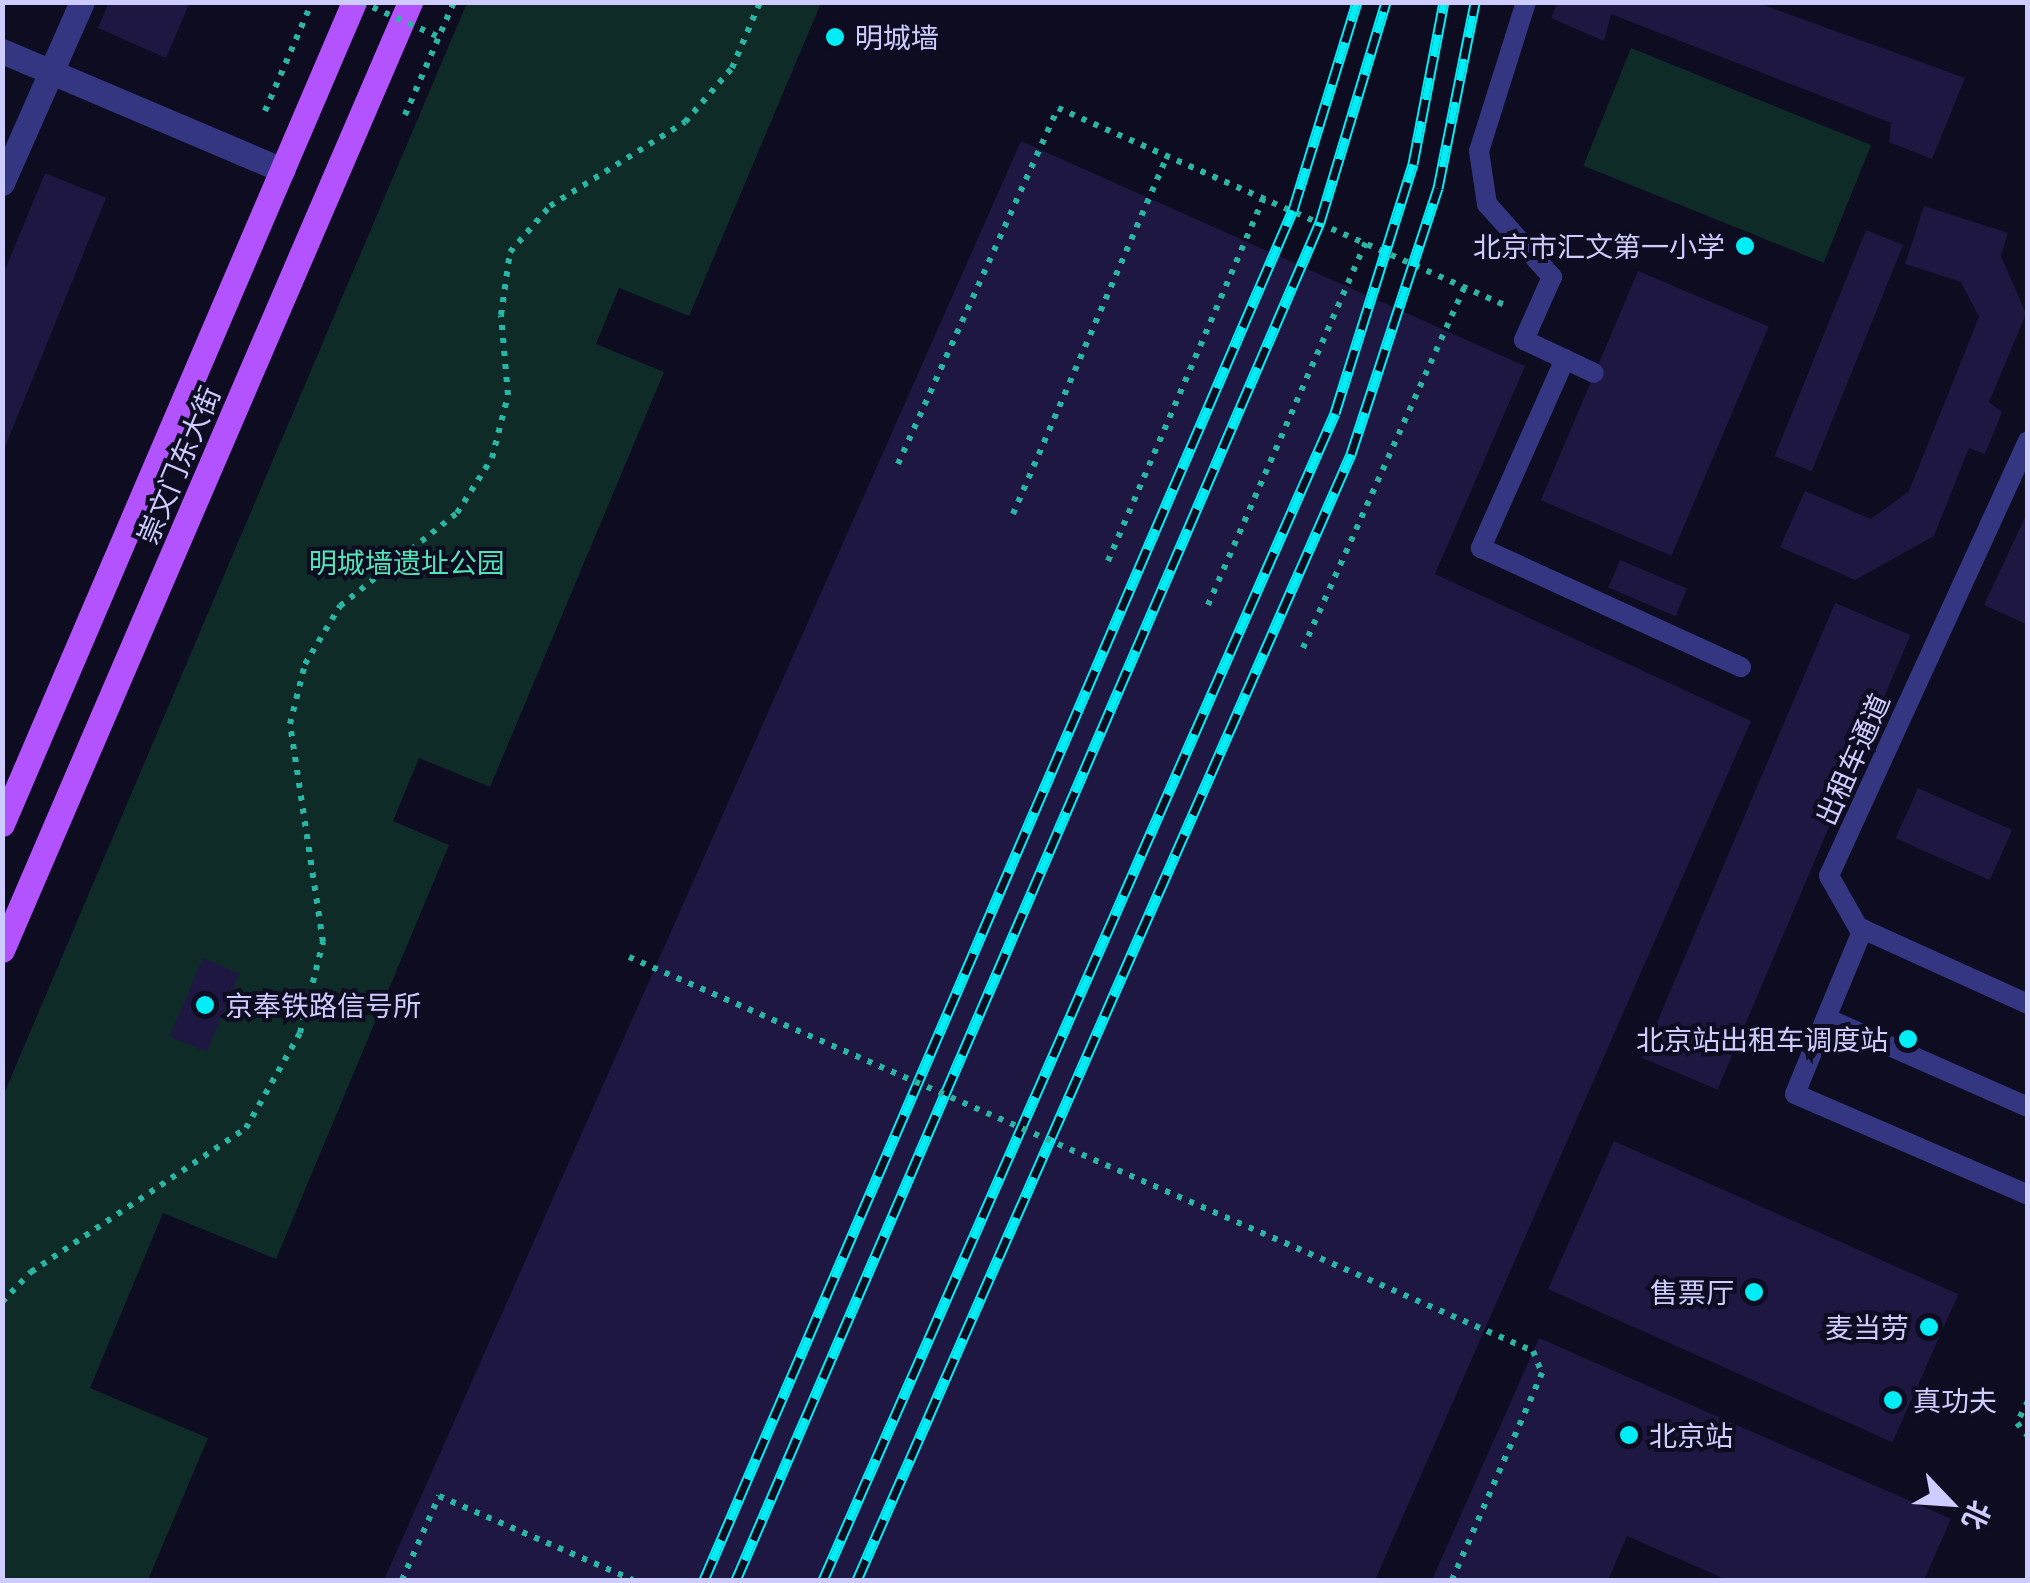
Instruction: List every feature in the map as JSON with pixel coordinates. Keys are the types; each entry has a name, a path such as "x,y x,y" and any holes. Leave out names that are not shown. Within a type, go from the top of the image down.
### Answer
{"main road":[{"name":"崇文门东大街","path":"2,824 357,2"},
{"name":"崇文门东大街","path":"2,950 410,2"}],"street":[{"path":"2,183 82,2"},
{"path":"2,51 283,170"}],"lane":[{"path":"1526,2 1479,151 1486,204 1552,276 1524,340 1594,373"},
{"path":"1565,359 1480,548 1741,667"},
{"name":"出租车通道","path":"2028,440 1829,876 1846,917 1864,929 2028,1004"},
{"path":"1864,929 1795,1094 2028,1195"},
{"path":"1826,1018 2028,1107"}],"path":[{"path":"265,111 312,2"},
{"path":"357,2 440,37"},
{"path":"406,115 454,2"},
{"path":"2,1302 30,1272 246,1128 300,1032 323,942 290,724 305,664 340,606 458,513 492,458 508,395 501,315 510,252 550,206 685,122 732,68 760,2"},
{"path":"898,464 1058,108 1533,318"},
{"path":"1013,514 1167,156"},
{"path":"1108,561 1264,197"},
{"path":"1208,605 1366,242"},
{"path":"1302,648 1464,286"},
{"path":"630,956 1533,1352 1542,1373 1452,1580"},
{"path":"2028,1401 2017,1423 2028,1436"},
{"path":"402,1580 439,1496 632,1580"}],"green space":[{"name":"明城墙遗址公园","path":"467,3 821,3 689,316 619,288 596,344 664,372 490,787 419,758 393,821 449,845 276,1259 163,1213 90,1388 208,1438 148,1580 3,1580 3,1096"},
{"path":"1631,48 1871,145 1824,263 1583,166"}],"building":[{"path":"109,2 190,2 166,58 98,28"},
{"path":"1558,2 1755,2 1965,78 1932,159 1889,142 1891,123 1611,14 1604,41 1551,18"},
{"path":"1021,141 1525,366 1435,574 1751,721 1375,1580 384,1580"},
{"path":"45,173 106,198 3,452 2,277"},
{"path":"1924,206 2008,233 2001,256 2026,314 1989,402 2002,412 1985,454 1969,448 1934,536 1855,580 1780,547 1805,491 1871,519 1909,491 1979,317 1961,282 1905,264"},
{"path":"1866,230 1903,245 1812,471 1775,456"},
{"path":"1638,271 1769,326 1671,556 1541,500"},
{"path":"2028,511 2028,625 1984,605"},
{"path":"1620,560 1687,589 1675,616 1608,588"},
{"path":"1835,603 1910,635 1717,1090 1642,1058"},
{"path":"1918,788 2012,830 1990,880 1896,838"},
{"name":"京奉铁路信号所","path":"203,958 240,974 207,1052 170,1036"},
{"name":"售票厅","path":"1614,1141 1958,1294 1893,1442 1548,1289"},
{"name":"北京站","path":"1539,1338 1951,1519 1924,1580 1727,1580 1627,1536 1608,1580 1432,1580"}],"railway":[{"path":"704,1580 1293,210 1357,2"},
{"path":"736,1580 1320,222 1386,2"},
{"path":"823,1580 1335,413 1413,164 1444,2"},
{"path":"857,1580 1351,454 1438,188 1475,2"}],"place":[{"name":"明城墙","path":"835,37"},
{"name":"北京市汇文第一小学","path":"1745,246"},
{"name":"京奉铁路信号所","path":"205,1005"},
{"name":"北京站出租车调度站","path":"1908,1039"},
{"name":"售票厅","path":"1754,1292"},
{"name":"麦当劳","path":"1929,1327"},
{"name":"真功夫","path":"1893,1400"},
{"name":"北京站","path":"1629,1435"}]}
